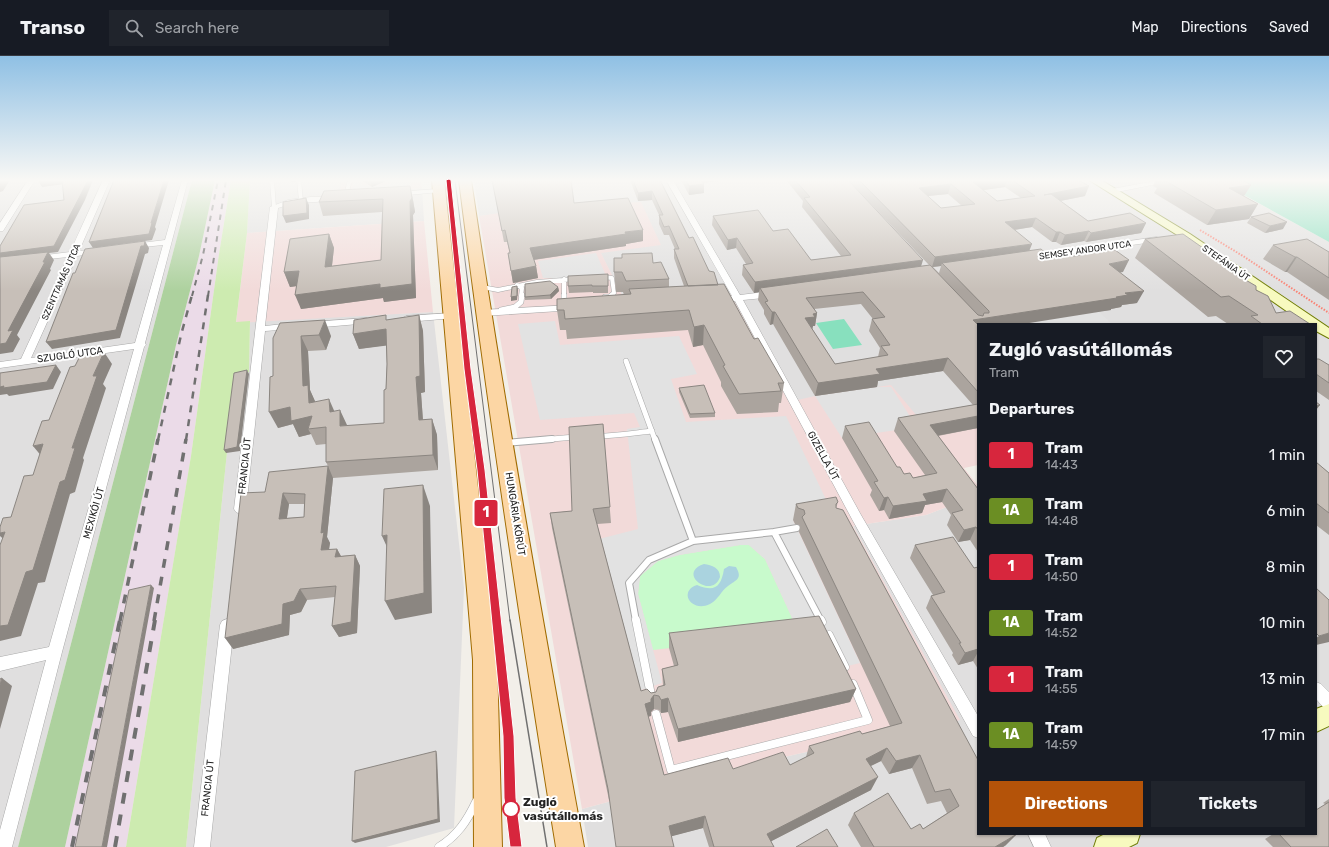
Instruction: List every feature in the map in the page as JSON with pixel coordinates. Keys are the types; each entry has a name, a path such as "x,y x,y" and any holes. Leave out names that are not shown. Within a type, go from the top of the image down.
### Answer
{"main road":[{"path":"441,217 485,660 488,847"},
{"name":"HUNGÁRIA KÖRÚT","path":"470,217 479,286 489,312 504,443 570,847"}],"street":[{"path":"0,229 8,217"},
{"name":"SZENTTAMÁS UTCA","path":"25,361 90,217"},
{"name":"MEXIKÓI ÚT","path":"4,847 55,652 141,345 175,217"},
{"name":"FRANCIA ÚT","path":"239,517 273,217"},
{"name":"GIZELLA ÚT","path":"690,217 738,299 854,518 977,729"},
{"name":"STEFÁNIA ÚT","path":"1155,217 1186,236 1312,323"},
{"name":"SEMSEY ANDOR UTCA","path":"1022,258 1186,236"},
{"path":"124,248 168,242"},
{"path":"29,259 110,249"},
{"path":"710,300 738,299 784,293"},
{"path":"489,312 585,307"},
{"path":"398,319 452,316"},
{"path":"260,329 375,321"},
{"name":"STEFÁNIA ÚT","path":"1317,326 1329,334"},
{"name":"SZUGLÓ UTCA","path":"0,365 141,345"},
{"name":"FRANCIA ÚT","path":"202,847 228,611"},
{"path":"0,664 55,652"},
{"path":"1317,690 1329,703"},
{"path":"1317,720 1329,714"},
{"path":"1037,835 1044,847"},
{"path":"1106,847 1126,835"}],"lane":[{"path":"479,286 498,290 517,285 581,278"},
{"path":"596,278 612,278 613,295 602,297"},
{"path":"563,307 564,279"},
{"path":"489,312 515,307 521,302 522,288 517,285"},
{"path":"563,307 569,300"},
{"path":"626,361 693,541"},
{"path":"588,436 618,436 628,433 652,431"},
{"path":"504,443 581,437"},
{"path":"653,702 628,583 649,560 693,541 797,528"},
{"path":"774,532 845,667"},
{"path":"656,714 671,770 868,720 848,675"},
{"path":"440,847 464,825 472,813 486,782"}],"path":[{"path":"1196,228 1243,256 1329,313"}],"shaded area":[{"path":"0,217 182,217 18,847 0,847"},
{"path":"207,217 225,217 191,456 126,847 65,847 176,345 199,256"},
{"path":"248,217 424,217 424,221 247,233"},
{"path":"479,217 648,217 661,245 601,253 624,299 731,295 789,402 815,396 891,385 922,422 977,413 977,465 964,468 977,485 977,495 926,515 853,526 960,720 943,725 855,741 726,770 582,809"},
{"path":"506,217 1283,217 1329,242 1329,847 588,847 582,809 726,770 855,741 959,720 853,526 926,515 977,495 977,835 1317,835 1317,323 977,323 977,413 922,422 789,402 731,295 624,299 600,252"},
{"path":"424,221 433,312 236,323 247,233"},
{"path":"596,253 607,278 554,281 552,278 543,278 538,261"},
{"path":"433,312 464,588 454,828 386,847 186,847 235,375 249,372 250,321"},
{"path":"1099,312 1111,323 1029,323"},
{"path":"555,321 560,345 679,336 697,374 671,379 686,422 786,416 832,512 793,520 860,663 835,669 799,633 765,559 749,545 740,545 679,555 658,561 640,576 638,594 662,683 638,691 599,539 638,529 627,429 640,427 634,413 540,420 518,324"},
{"path":"877,387 891,387 917,427 842,438 815,396"}],"green space":[{"path":"182,217 207,217 199,256 176,345 65,847 18,847"},
{"path":"225,217 248,217 236,322 250,321 249,372 235,375 186,847 126,847 191,456"},
{"path":"1284,217 1329,217 1329,242"},
{"path":"844,319 862,345 833,349 816,323"},
{"path":"740,545 749,545 765,559 799,633 653,650 638,594 640,576 658,561 679,555"}],"water":[{"path":"704,564 710,565 717,569 720,574 720,577 716,583 710,586 698,582 695,578 694,573 696,568"},
{"path":"729,566 736,567 739,577 713,602 703,606 697,606 689,600 688,592 691,588 697,585 708,588 716,587 721,580 724,569"}],"building":[{"path":"17,217 69,217 54,246 0,253 0,246"},
{"path":"99,217 153,217 149,234 89,242"},
{"path":"382,217 410,217 412,284 380,288 380,284 295,295 299,271 284,272 290,239 329,234 325,267 381,260"},
{"path":"499,217 637,217 643,230 625,232 626,234 530,248 536,266 511,271 508,253 510,253 505,230 502,231"},
{"path":"660,217 678,217 689,238 693,237 709,271 714,272 718,285 688,286 674,249 679,249 669,226 664,227"},
{"path":"714,217 763,217 773,231 788,229 811,260 851,255 820,217 883,217 923,260 755,282 743,265 753,263 737,238 728,240"},
{"path":"895,217 1082,217 1088,221 1109,217 1136,217 1146,223 1091,233 1089,231 1065,235 1060,232 1056,232 1036,218 1005,222 1032,244 935,257"},
{"path":"1251,217 1277,217 1287,222 1270,226"},
{"path":"1183,234 1236,271 1232,272 1256,286 1256,290 1268,296 1276,313 1290,311 1308,323 1261,323 1251,316 1258,315 1229,296 1221,297 1145,239"},
{"path":"1307,239 1329,252 1329,278 1297,257 1273,245"},
{"path":"145,241 144,246 141,246 116,330 46,342 73,273 75,273 85,249"},
{"path":"1041,249 1050,257 1068,254 1070,256 1076,256 1108,249 1110,251 1115,250 1129,260 1109,264 1144,291 1125,293 1128,295 1116,297 1117,298 973,320 977,324 977,391 948,358 876,369 880,374 818,383 775,312 772,312 765,302 768,301 760,288 930,265 978,315 983,316 984,313 989,313 989,311 942,263","holes":["863,292 885,317 872,319 890,345 881,346 888,355 835,364 805,318 815,317 813,314 817,313 806,298"]},
{"path":"48,252 43,262 45,262 8,331 13,330 6,343 0,344 0,257"},
{"path":"652,253 653,263 661,262 669,279 626,281 622,272 614,272 614,258 622,258 622,254"},
{"path":"608,274 608,286 568,286 568,276"},
{"path":"550,281 558,287 550,295 525,297 525,284"},
{"path":"724,284 754,339 758,338 784,383 778,383 781,391 739,394 723,366 725,365 704,325 694,327 689,310 565,319 564,310 557,310 557,299 631,294 629,289"},
{"path":"517,286 517,296 511,297 512,287"},
{"path":"386,315 386,320 419,315 420,376 416,377 419,420 432,419 433,455 326,462 326,427 308,429 312,416 291,421 290,407 269,412 270,377 273,376 273,338 280,323 325,320 319,335 301,336 303,386 308,385 309,403 329,399 330,412 340,410 340,426 384,423 384,390 386,389 387,364 386,329 353,334 354,320"},
{"path":"104,352 93,376 97,376 72,448 75,448 65,480 60,482 33,570 26,572 8,625 0,626 0,545 5,532 0,533 0,527 3,518 11,517 24,476 33,475 43,444 33,446 42,421 49,420 70,367 75,366 80,356"},
{"path":"1317,359 1329,365 1329,383 1317,375"},
{"path":"56,365 47,382 3,388 4,386 0,387 0,373"},
{"path":"247,370 237,447 224,450 234,373"},
{"path":"704,385 715,413 690,414 679,388"},
{"path":"977,404 977,416 930,425 977,488 977,528 976,527 964,530 952,513 963,510 947,489 923,494 927,501 893,506 888,497 884,498 874,482 878,481 845,426 869,422 897,467 900,467 904,474 910,473 913,478 937,473 898,418"},
{"path":"603,424 610,507 593,509 641,691 647,689 651,693 656,692 658,687 665,685 662,669 678,665 669,633 819,616 856,689 678,729 668,698 661,700 659,696 654,695 651,702 645,704 664,775 728,758 733,769 783,752 790,765 814,753 809,746 860,731 862,734 902,723 802,517 805,514 804,510 798,508 796,504 836,497 838,502 836,504 836,508 843,510 977,758 977,835 1015,835 995,847 874,847 854,813 888,793 911,829 920,824 923,829 959,806 950,789 935,792 920,755 896,761 887,748 866,759 878,777 767,834 774,847 714,847 705,816 669,826 674,847 616,847 608,789 550,513 572,511 569,427"},
{"path":"1317,463 1329,473 1329,513 1317,504"},
{"path":"328,466 321,533 324,532 321,550 337,549 335,557 355,555 351,622 332,626 336,586 300,589 294,601 283,604 282,624 225,638 241,493 265,492 269,472","holes":["283,493 305,494 304,517 279,519"]},
{"path":"423,485 424,593 385,601 387,535 382,536 384,489"},
{"path":"953,537 974,568 977,567 977,649 965,653 959,643 961,643 931,596 945,592 915,545"},
{"path":"151,585 102,847 75,847 129,590"},
{"path":"1317,589 1329,600 1329,633 1319,636 1317,634"},
{"path":"436,751 438,819 352,841 355,771"},
{"path":"1329,802 1329,847 1291,847 1280,835 1317,835 1317,809"},
{"path":"827,829 838,847 796,847"}],"tram line":[{"path":"453,217 497,621"},
{"name":"1","path":"453,217 509,736 510,798 516,847"},
{"path":"460,217 510,621"},
{"path":"497,620 509,736 510,798 516,847"},
{"path":"510,620 547,847"}],"railway":[{"path":"192,296 203,255 211,217"},
{"path":"208,296 220,217"},
{"path":"158,440 181,335 192,295"},
{"path":"186,440 208,295"},
{"path":"120,621 158,439"},
{"path":"154,621 186,439"},
{"path":"72,847 120,620"},
{"path":"115,847 155,620"}],"place":[{"name":"Zugló vasútállomás","path":"511,809"}]}
